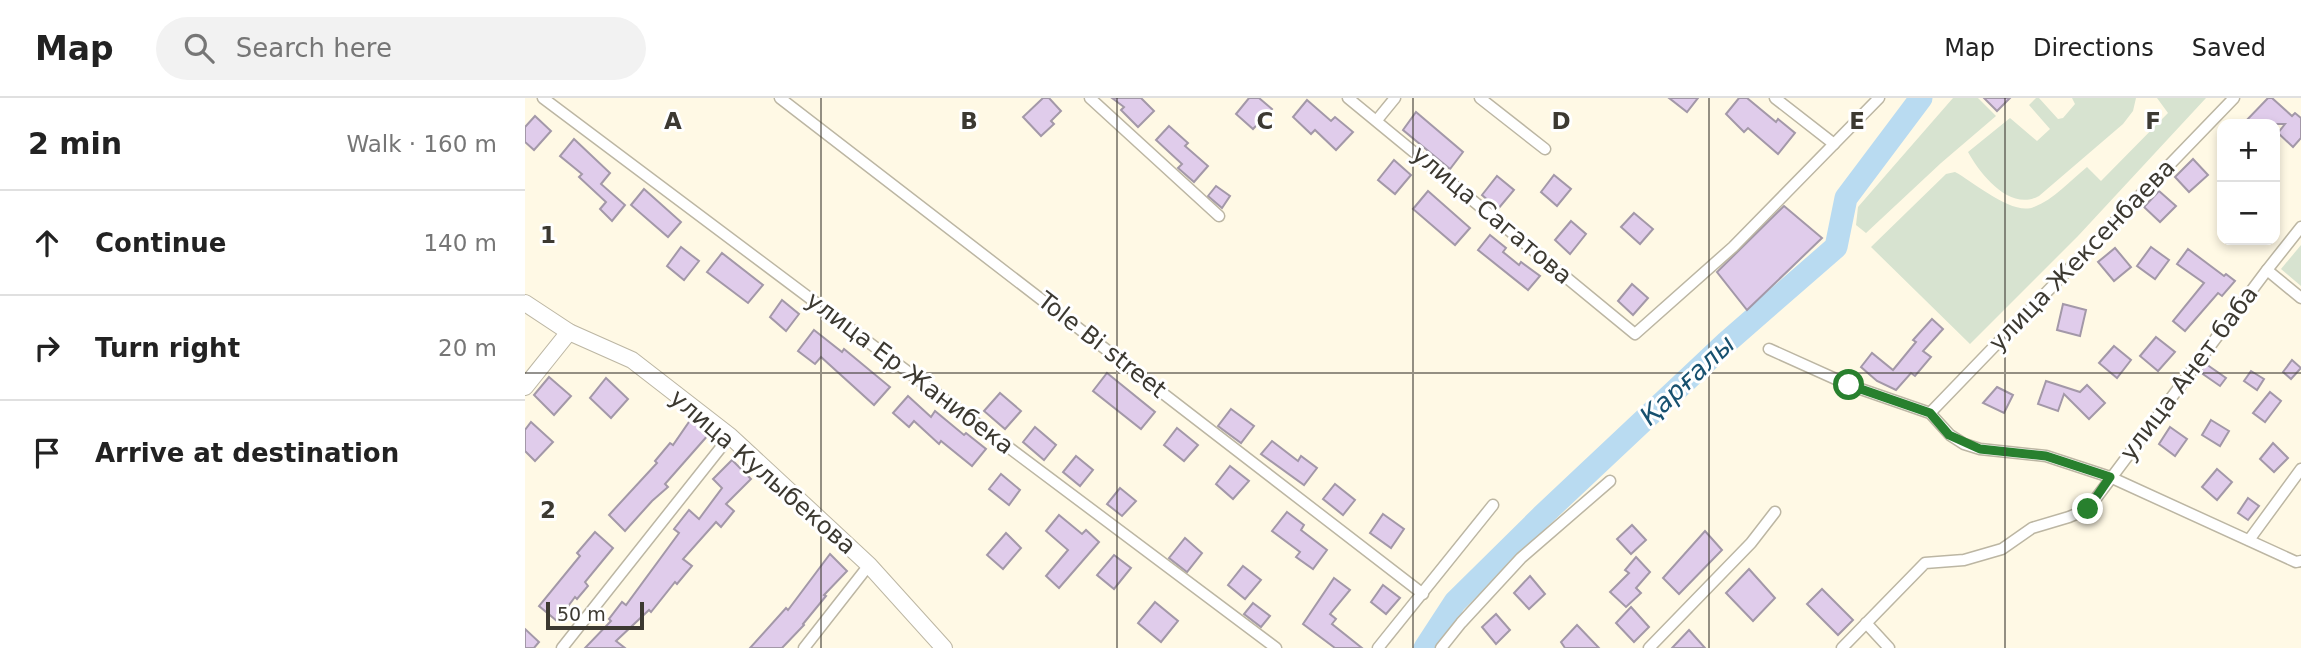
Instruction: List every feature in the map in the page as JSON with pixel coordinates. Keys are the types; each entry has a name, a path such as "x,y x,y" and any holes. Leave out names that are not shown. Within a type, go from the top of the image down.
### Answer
{"street":[{"name":"улица Ер Жанибека","path":"543,98 1276,648"},
{"name":"Tole Bi street","path":"780,98 1423,594"},
{"path":"1090,98 1219,216"},
{"name":"улица Сагатова","path":"1348,98 1635,334 1733,247 1834,144"},
{"path":"1377,120 1395,98"},
{"path":"1480,98 1545,149"},
{"path":"1775,98 1834,144 1879,98"},
{"name":"улица Жексенбаева","path":"1930,413 2235,98"},
{"name":"улица Анет баба","path":"1842,648 1926,563 1964,559 2003,549 2032,528 2088,509 2110,477 2271,273 2301,227"},
{"path":"2271,273 2301,298"},
{"name":"улица Кулыбекова","path":"525,303 569,332 632,360 730,436 869,565 944,648"},
{"path":"525,387 569,332"},
{"path":"1769,349 1849,385 1930,413 1949,435 1964,444 1980,449 2046,456 2110,477 2296,562 2301,561"},
{"path":"562,648 730,436"},
{"path":"2249,540 2301,469"},
{"path":"1441,648 1521,558 1610,481"},
{"path":"1378,648 1493,505"},
{"path":"1649,648 1751,543 1775,512"},
{"path":"804,648 869,565"},
{"path":"1866,623 1889,648"}],"green space":[{"path":"1953,98 1978,98 1996,116 1866,233 1856,225 1858,207"},
{"path":"2036,98 2058,119 2063,118 2075,104 2072,98 2136,98 2133,111 2123,124 2039,196 2028,200 2017,199 2007,195 1988,180 1968,152 2010,118 2037,141 2050,129 2029,105"},
{"path":"2157,98 2206,98 2078,236 1970,344 1871,247 1946,174 1955,172 2004,203 2025,208 2048,200 2087,167 2101,181 2168,113"},
{"path":"2301,245 2301,286 2281,269"}],"building":[{"path":"1043,98 1049,98 1061,111 1051,121 1054,124 1041,136 1023,117"},
{"path":"1112,98 1141,98 1154,111 1138,127 1121,110 1124,107"},
{"path":"1249,98 1259,98 1272,109 1253,129 1236,114"},
{"path":"1669,98 1698,98 1687,112"},
{"path":"1739,98 1747,98 1776,122 1778,119 1795,133 1778,154 1748,128 1744,132 1726,114"},
{"path":"1984,98 2010,98 1997,111"},
{"path":"2268,98 2272,98 2292,116 2295,113 2301,118 2301,138 2293,147 2280,135 2285,124 2280,124 2280,119 2248,119"},
{"path":"1307,100 1331,121 1335,117 1353,132 1336,150 1315,130 1311,134 1293,117"},
{"path":"1416,112 1463,152 1450,169 1403,130"},
{"path":"535,116 551,131 534,150 525,142 525,127"},
{"path":"1169,126 1188,143 1185,146 1208,166 1194,182 1178,168 1182,164 1156,140"},
{"path":"574,139 610,173 601,184 625,205 612,221 600,209 606,202 579,177 582,174 560,156"},
{"path":"2193,159 2208,175 2189,192 2175,177"},
{"path":"1394,160 1411,175 1395,194 1378,180"},
{"path":"1554,175 1571,189 1557,206 1541,192"},
{"path":"1497,176 1514,190 1498,209 1482,195"},
{"path":"1216,186 1230,196 1222,208 1208,196"},
{"path":"644,189 681,222 668,237 631,205"},
{"path":"1428,191 1470,228 1455,245 1413,209"},
{"path":"2159,191 2176,206 2160,222 2144,207"},
{"path":"1784,206 1822,238 1747,310 1717,272"},
{"path":"1634,213 1653,229 1640,244 1621,227"},
{"path":"1571,221 1586,234 1570,254 1555,240"},
{"path":"1490,235 1506,248 1503,252 1519,265 1521,262 1540,276 1528,290 1478,250"},
{"path":"681,247 699,261 684,280 667,266"},
{"path":"2151,247 2169,260 2155,279 2137,266"},
{"path":"2115,248 2131,267 2114,281 2098,262"},
{"path":"2188,249 2235,281 2222,296 2218,293 2185,331 2173,321 2204,283 2177,264"},
{"path":"722,253 763,285 748,303 707,272"},
{"path":"1632,284 1648,298 1633,315 1618,301"},
{"path":"782,300 799,314 786,331 770,317"},
{"path":"2063,304 2086,310 2080,336 2057,330"},
{"path":"1932,319 1943,329 1923,351 1931,357 1915,376 1911,373 1896,390 1877,381 1861,367 1872,353 1893,370 1916,342 1913,340"},
{"path":"814,330 842,352 844,349 890,387 874,405 821,357 815,364 798,351"},
{"path":"2156,337 2175,352 2158,371 2140,356"},
{"path":"2114,346 2131,360 2117,378 2099,363"},
{"path":"2292,360 2301,368 2291,379 2283,372"},
{"path":"2206,364 2226,378 2220,386 2200,372"},
{"path":"2251,371 2264,379 2257,390 2244,381"},
{"path":"1107,373 1155,412 1141,429 1093,391"},
{"path":"549,377 571,396 554,415 534,395"},
{"path":"606,378 628,399 611,418 590,398"},
{"path":"2046,381 2080,392 2087,385 2105,403 2089,419 2064,394 2058,411 2038,404"},
{"path":"1997,387 2013,395 2004,413 1983,403"},
{"path":"2270,392 2281,401 2265,422 2253,413"},
{"path":"1000,393 1021,411 1005,429 984,411"},
{"path":"908,396 931,417 935,411 986,449 972,466 941,441 939,444 914,421 909,427 893,413"},
{"path":"1231,409 1254,426 1241,443 1218,426"},
{"path":"691,419 709,434 665,484 668,487 625,531 609,515 657,463 655,461 670,443 673,445"},
{"path":"2211,420 2229,431 2220,446 2202,435"},
{"path":"531,422 553,442 535,461 525,451 525,430"},
{"path":"1035,427 1056,445 1044,460 1023,442"},
{"path":"2170,427 2187,439 2175,456 2159,444"},
{"path":"1177,428 1198,445 1184,461 1164,445"},
{"path":"1272,441 1298,461 1301,456 1317,468 1304,485 1261,454"},
{"path":"2273,443 2288,458 2274,472 2260,459"},
{"path":"1076,456 1093,470 1080,486 1063,472"},
{"path":"732,460 751,479 726,504 734,511 721,527 716,522 683,559 692,566 651,612 649,610 616,641 625,648 585,648 611,621 609,619 622,602 626,605 679,533 674,529 689,510 699,519 722,488 713,479"},
{"path":"1230,466 1249,481 1233,499 1216,484"},
{"path":"2217,469 2232,482 2217,500 2202,487"},
{"path":"1001,474 1020,490 1009,505 989,489"},
{"path":"1335,484 1355,500 1343,515 1323,499"},
{"path":"1120,488 1136,501 1122,516 1107,504"},
{"path":"2248,498 2259,506 2248,520 2238,513"},
{"path":"1287,512 1304,525 1301,530 1327,550 1313,569 1296,557 1300,552 1272,531"},
{"path":"1383,514 1404,529 1391,548 1370,533"},
{"path":"1059,515 1082,534 1086,530 1099,542 1059,588 1046,576 1068,550 1046,531"},
{"path":"1632,525 1646,540 1631,554 1617,539"},
{"path":"1705,531 1722,550 1679,594 1663,578"},
{"path":"595,532 613,548 585,582 588,586 577,599 575,597 557,621 539,606 580,556 577,553"},
{"path":"1006,533 1021,548 1003,569 987,555"},
{"path":"1185,538 1202,553 1187,572 1169,558"},
{"path":"830,554 847,571 824,595 826,596 804,625 782,648 750,648 786,608 788,610"},
{"path":"1114,555 1131,568 1114,589 1097,575"},
{"path":"1636,557 1650,572 1636,588 1641,593 1626,607 1610,592 1629,573 1625,570"},
{"path":"1243,566 1261,580 1245,599 1228,585"},
{"path":"1749,569 1775,598 1753,621 1726,593"},
{"path":"1530,576 1545,594 1529,609 1514,593"},
{"path":"1334,578 1350,590 1330,614 1336,619 1332,624 1362,648 1335,648 1303,624"},
{"path":"1383,585 1400,598 1386,614 1371,602"},
{"path":"1822,589 1853,620 1838,635 1807,604"},
{"path":"1155,602 1178,621 1161,642 1138,623"},
{"path":"1253,603 1270,616 1261,627 1244,614"},
{"path":"1631,607 1649,627 1634,642 1616,623"},
{"path":"1496,614 1510,630 1496,644 1482,627"},
{"path":"1577,625 1599,648 1565,648 1561,642"},
{"path":"525,629 539,642 534,648 525,648"},
{"path":"1689,630 1705,648 1672,648"}],"waterway":[{"name":"Қарғалы","path":"1425,648 1455,602 1542,516 1727,342 1836,247 1846,198 1921,98"}],"route":[{"path":"1849,385 1930,413 1949,435 1964,444 1980,449 2046,456 2110,477 2088,509"}]}
